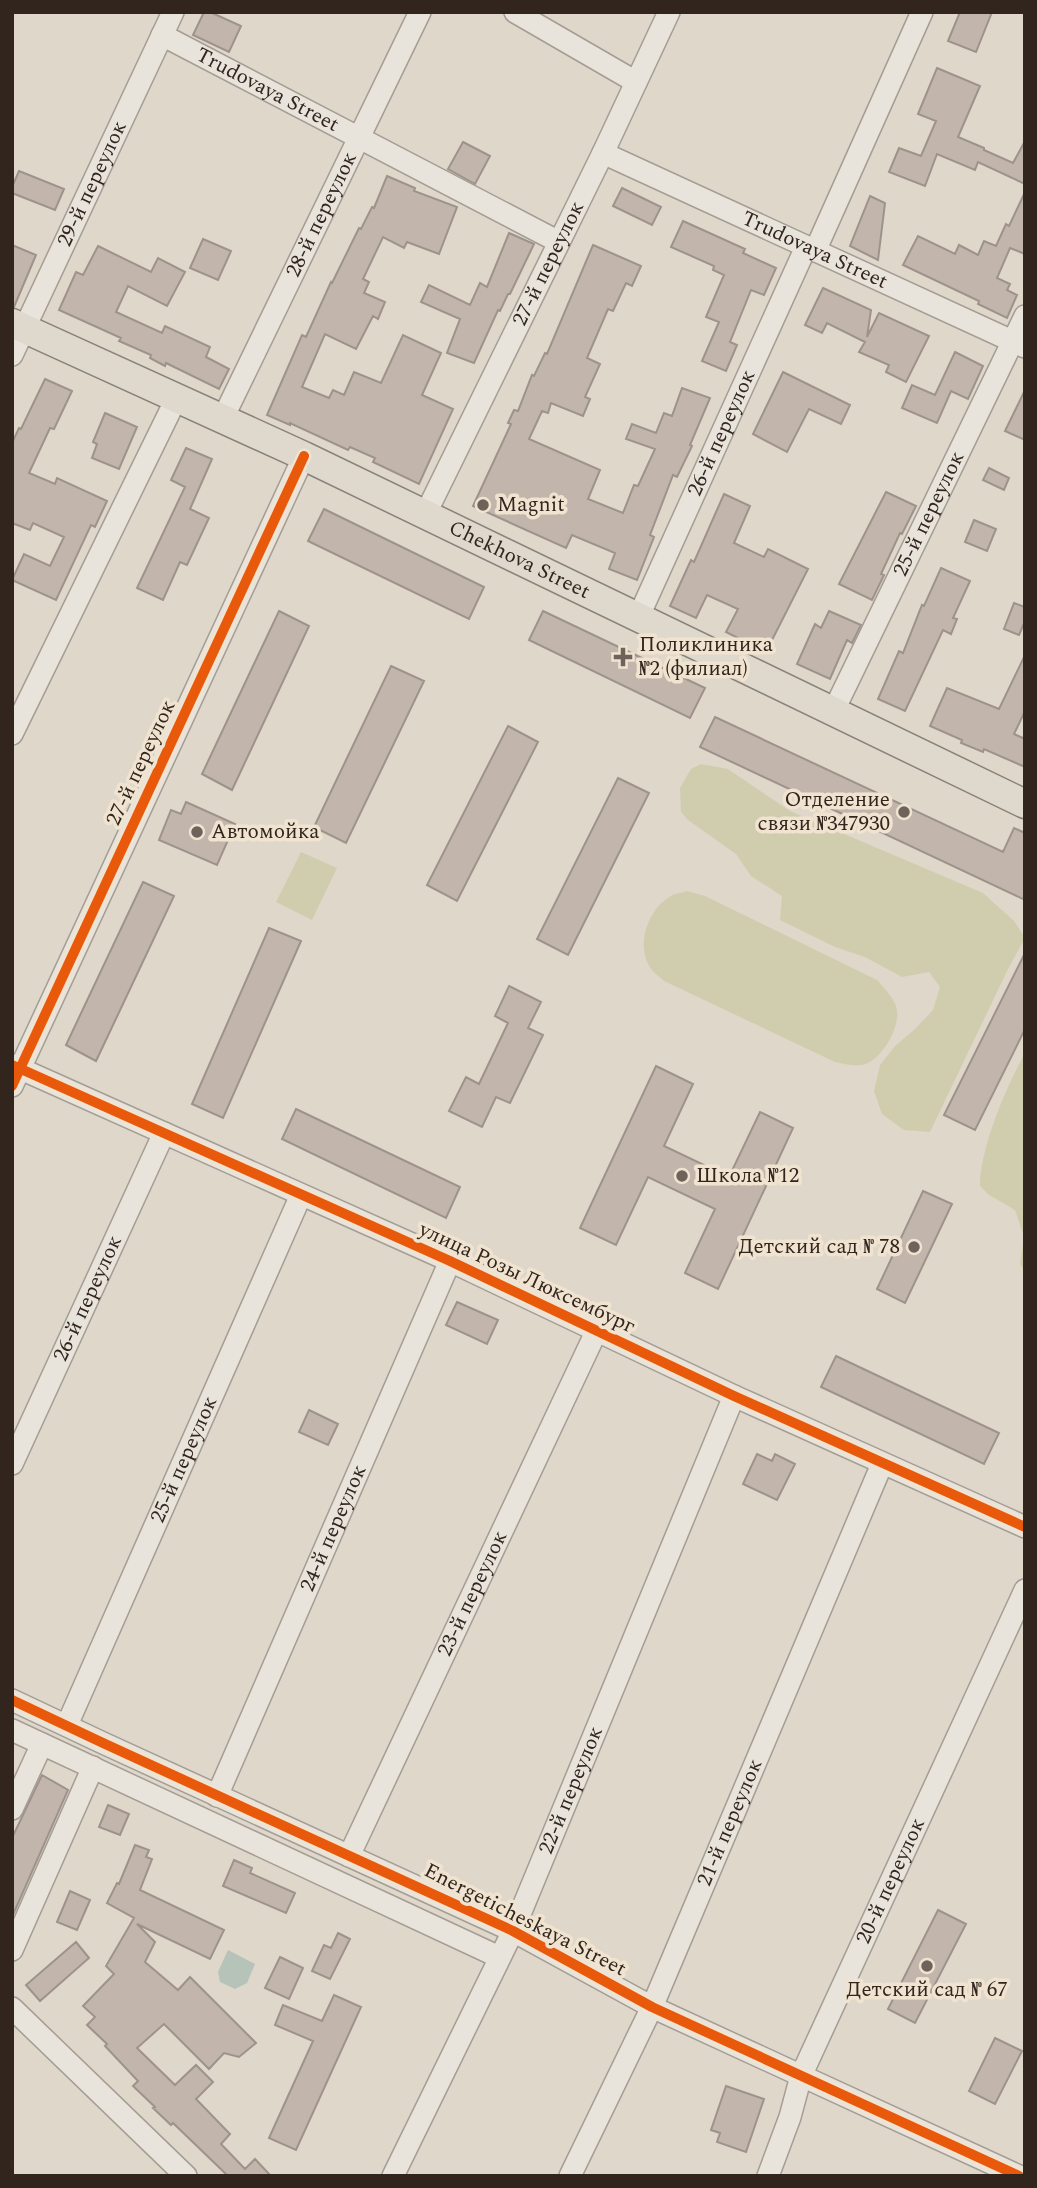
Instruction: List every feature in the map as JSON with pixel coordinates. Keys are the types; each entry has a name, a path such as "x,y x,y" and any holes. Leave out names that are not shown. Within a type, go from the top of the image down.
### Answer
{"main road":[{"name":"Chekhova Street","path":"18,326 304,456 1025,804"}],"street":[{"name":"29-й переулок","path":"12,355 18,326 173,12"},
{"name":"28-й переулок","path":"223,418 420,12"},
{"path":"515,12 636,82"},
{"name":"27-й переулок","path":"425,515 603,153 669,12"},
{"name":"26-й переулок","path":"638,618 922,12"},
{"name":"Trudovaya Street","path":"162,35 559,242"},
{"name":"Trudovaya Street","path":"603,153 1019,344"},
{"name":"25-й переулок","path":"833,712 1019,344 1025,316"},
{"path":"12,734 177,397"},
{"name":"27-й переулок","path":"15,1073 304,456"},
{"name":"улица Розы Люксембург","path":"15,1073 164,1133 450,1261 734,1396 1025,1527"},
{"name":"26-й переулок","path":"12,1464 164,1133"},
{"name":"25-й переулок","path":"67,1725 301,1195"},
{"name":"24-й переулок","path":"217,1796 450,1261"},
{"name":"23-й переулок","path":"349,1856 596,1332"},
{"name":"22-й переулок","path":"393,2176 513,1931 734,1396"},
{"name":"21-й переулок","path":"570,2176 652,2007 882,1464"},
{"name":"20-й переулок","path":"768,2176 801,2076 1025,1590"},
{"name":"Energeticheskaya Street","path":"12,1700 513,1931 652,2007 1019,2176"},
{"path":"12,1730 499,1957"},
{"path":"12,1809 42,1744"},
{"path":"12,1951 93,1767"},
{"path":"164,1800 174,1776"},
{"path":"12,2008 186,2176"}],"shaded area":[{"path":"701,764 728,769 790,811 983,893 1014,921 1025,938 930,1132 904,1130 882,1114 874,1091 880,1065 895,1046 933,1010 940,987 929,972 902,977 865,957 835,947 780,920 782,896 751,876 736,854 688,820 681,812 680,788 691,769"},
{"path":"301,852 337,868 312,920 276,902"},
{"path":"687,891 705,896 877,980 892,999 897,1014 894,1030 880,1053 868,1063 860,1065 835,1062 664,981 647,961 644,951 646,929 663,902 673,895"},
{"path":"1025,1053 1025,1272 1020,1264 1024,1237 1015,1210 989,1195 980,1186 984,1154 995,1118"},
{"path":"228,1950 255,1964 247,1983 235,1989 220,1982 218,1972"}],"building":[{"path":"204,12 210,12 241,26 229,52 193,35"},
{"path":"960,12 992,12 976,52 948,41"},
{"path":"937,68 980,86 958,137 1013,163 1025,141 1025,184 978,162 975,170 937,154 925,186 889,172 899,148 921,156 936,121 918,114"},
{"path":"463,142 490,156 475,184 448,169"},
{"path":"19,171 64,189 55,210 12,193"},
{"path":"387,176 415,188 414,191 457,207 439,254 407,242 404,248 383,237 363,279 369,282 364,293 385,302 378,319 373,316 356,349 325,334 302,387 329,398 333,390 344,395 354,372 381,383 403,335 441,353 422,395 453,409 419,484 373,462 375,458 350,447 348,450 267,415 302,335 306,337 359,228 361,229 372,207 374,208"},
{"path":"622,188 661,207 652,225 613,206"},
{"path":"1025,192 1025,254 1010,248 997,278 1010,284 1007,290 1017,295 1007,318 978,304 979,301 903,265 918,236 955,254 959,245 978,255 984,241 996,246"},
{"path":"870,196 885,203 878,260 850,246"},
{"path":"683,221 745,249 743,253 776,268 764,295 751,290 730,342 737,345 726,371 702,361 719,322 706,317 724,275 713,270 714,266 671,247"},
{"path":"509,233 534,244 510,294 500,311 498,310 474,363 447,353 460,319 421,302 429,285 470,305 480,283 487,287"},
{"path":"203,239 231,251 218,280 190,268"},
{"path":"12,245 36,255 14,307 12,307"},
{"path":"593,245 641,266 632,286 626,283 613,311 608,309 587,358 600,364 585,397 590,399 583,416 551,403 548,413 542,411 529,439 600,470 588,499 623,513 634,485 638,486 655,449 626,439 632,424 656,433 664,413 672,416 682,388 710,398 690,445 692,446 677,477 673,475 650,535 654,537 637,580 609,569 615,553 572,535 566,548 473,506 511,424 508,423 514,410 518,411 532,375 534,376 545,353 547,354"},
{"path":"98,246 151,272 158,258 185,272 167,306 128,286 116,312 162,333 165,326 210,347 206,357 229,369 219,389 166,363 165,366 150,358 151,355 119,341 121,338 59,310 76,272 83,275"},
{"path":"823,288 871,310 867,337 879,313 929,336 906,382 886,372 889,365 859,352 865,342 827,323 822,333 805,325"},
{"path":"955,352 983,366 968,399 951,391 937,423 902,408 912,385 935,395"},
{"path":"783,372 850,405 841,424 809,409 787,452 753,434"},
{"path":"45,379 72,391 54,429 50,428 29,473 55,484 57,478 107,501 95,527 91,525 56,600 12,580 24,554 50,566 64,537 33,523 30,530 12,523 12,443"},
{"path":"1025,390 1025,440 1005,431"},
{"path":"105,413 137,427 119,469 92,458 97,444 93,442"},
{"path":"186,448 212,459 190,509 209,518 187,565 180,562 163,600 137,588 185,487 171,480"},
{"path":"989,468 1009,478 1004,490 983,480"},
{"path":"886,492 916,506 902,534 900,533 872,600 839,584"},
{"path":"724,494 750,506 734,543 764,557 768,549 808,569 766,652 726,632 738,609 707,595 696,618 670,606 691,560 694,562"},
{"path":"324,509 484,587 469,619 308,541"},
{"path":"974,520 996,529 987,551 965,542"},
{"path":"941,568 970,581 953,618 957,619 951,634 943,630 905,711 878,699 899,651 903,653 922,605 924,606"},
{"path":"1014,603 1025,607 1025,621 1019,635 1004,629"},
{"path":"279,611 309,626 232,790 202,774"},
{"path":"543,611 705,688 690,718 529,640"},
{"path":"829,611 861,625 852,643 847,640 830,679 797,664 815,624 821,628"},
{"path":"1025,655 1025,711 1014,734 1025,739 1025,767 984,749 983,752 961,743 962,740 930,726 947,688 999,709"},
{"path":"391,666 424,681 346,843 314,827"},
{"path":"715,717 1003,852 1014,828 1025,833 1025,900 700,747"},
{"path":"508,726 538,742 457,901 427,885"},
{"path":"618,778 649,793 568,955 537,939"},
{"name":"Автомойка","path":"186,802 235,824 217,865 159,840 171,810 181,814"},
{"path":"143,882 174,896 96,1061 66,1045"},
{"path":"269,928 301,941 223,1118 192,1104"},
{"path":"1025,953 1025,1029 975,1130 944,1115"},
{"path":"509,986 541,1002 528,1028 543,1035 510,1103 496,1097 482,1127 449,1111 466,1077 479,1084 508,1023 495,1016"},
{"path":"656,1066 693,1084 664,1146 729,1177 760,1112 793,1128 718,1289 685,1273 715,1209 648,1177 616,1245 580,1228"},
{"path":"296,1109 460,1187 446,1218 282,1139"},
{"name":"Детский сад № 78","path":"923,1191 952,1204 905,1303 877,1289"},
{"path":"457,1302 498,1320 487,1344 446,1325"},
{"path":"836,1356 999,1433 984,1464 821,1387"},
{"path":"309,1410 338,1424 328,1445 299,1432"},
{"path":"757,1454 772,1461 775,1454 795,1464 777,1500 743,1484"},
{"path":"42,1775 68,1790 12,1917 12,1838"},
{"path":"108,1805 129,1814 120,1835 99,1827"},
{"path":"135,1845 149,1850 146,1857 152,1859 140,1890 224,1930 210,1959 137,1924 155,1942 145,1962 178,1990 190,1977 256,2043 239,2057 224,2053 209,2069 164,2024 137,2048 175,2085 196,2065 213,2082 196,2099 230,2134 221,2144 245,2169 255,2159 271,2176 228,2176 173,2123 171,2125 153,2108 155,2107 133,2086 138,2081 87,2025 95,2017 83,2006 114,1974 106,1966 134,1918 107,1903 117,1883 119,1884"},
{"path":"234,1860 252,1868 250,1873 295,1893 286,1913 223,1886"},
{"path":"70,1891 90,1900 77,1930 57,1922"},
{"name":"Детский сад № 67","path":"938,1910 966,1924 915,2023 888,2009"},
{"path":"338,1933 350,1939 330,1979 312,1971 324,1945 331,1948"},
{"path":"76,1942 89,1958 40,2001 26,1985"},
{"path":"280,1957 303,1968 289,1999 265,1988"},
{"path":"334,1995 361,2007 296,2150 269,2138 313,2041 275,2025 283,2005 322,2021"},
{"path":"995,2038 1022,2051 995,2104 969,2091"},
{"path":"726,2086 764,2099 746,2152 717,2142 720,2133 711,2130"}],"cycle path":[{"path":"12,1086 304,456"},
{"path":"12,1065 450,1261 734,1396 1025,1527"},
{"path":"12,1700 513,1931 652,2007 1019,2176"}],"place":[{"name":"Magnit","path":"483,505"},
{"name":"Поликлиника №2 (филиал)","path":"623,657"},
{"name":"Отделение связи №347930","path":"904,812"},
{"name":"Автомойка","path":"197,832"},
{"name":"Школа №12","path":"682,1176"},
{"name":"Детский сад № 78","path":"914,1247"},
{"name":"Детский сад № 67","path":"927,1966"}]}
